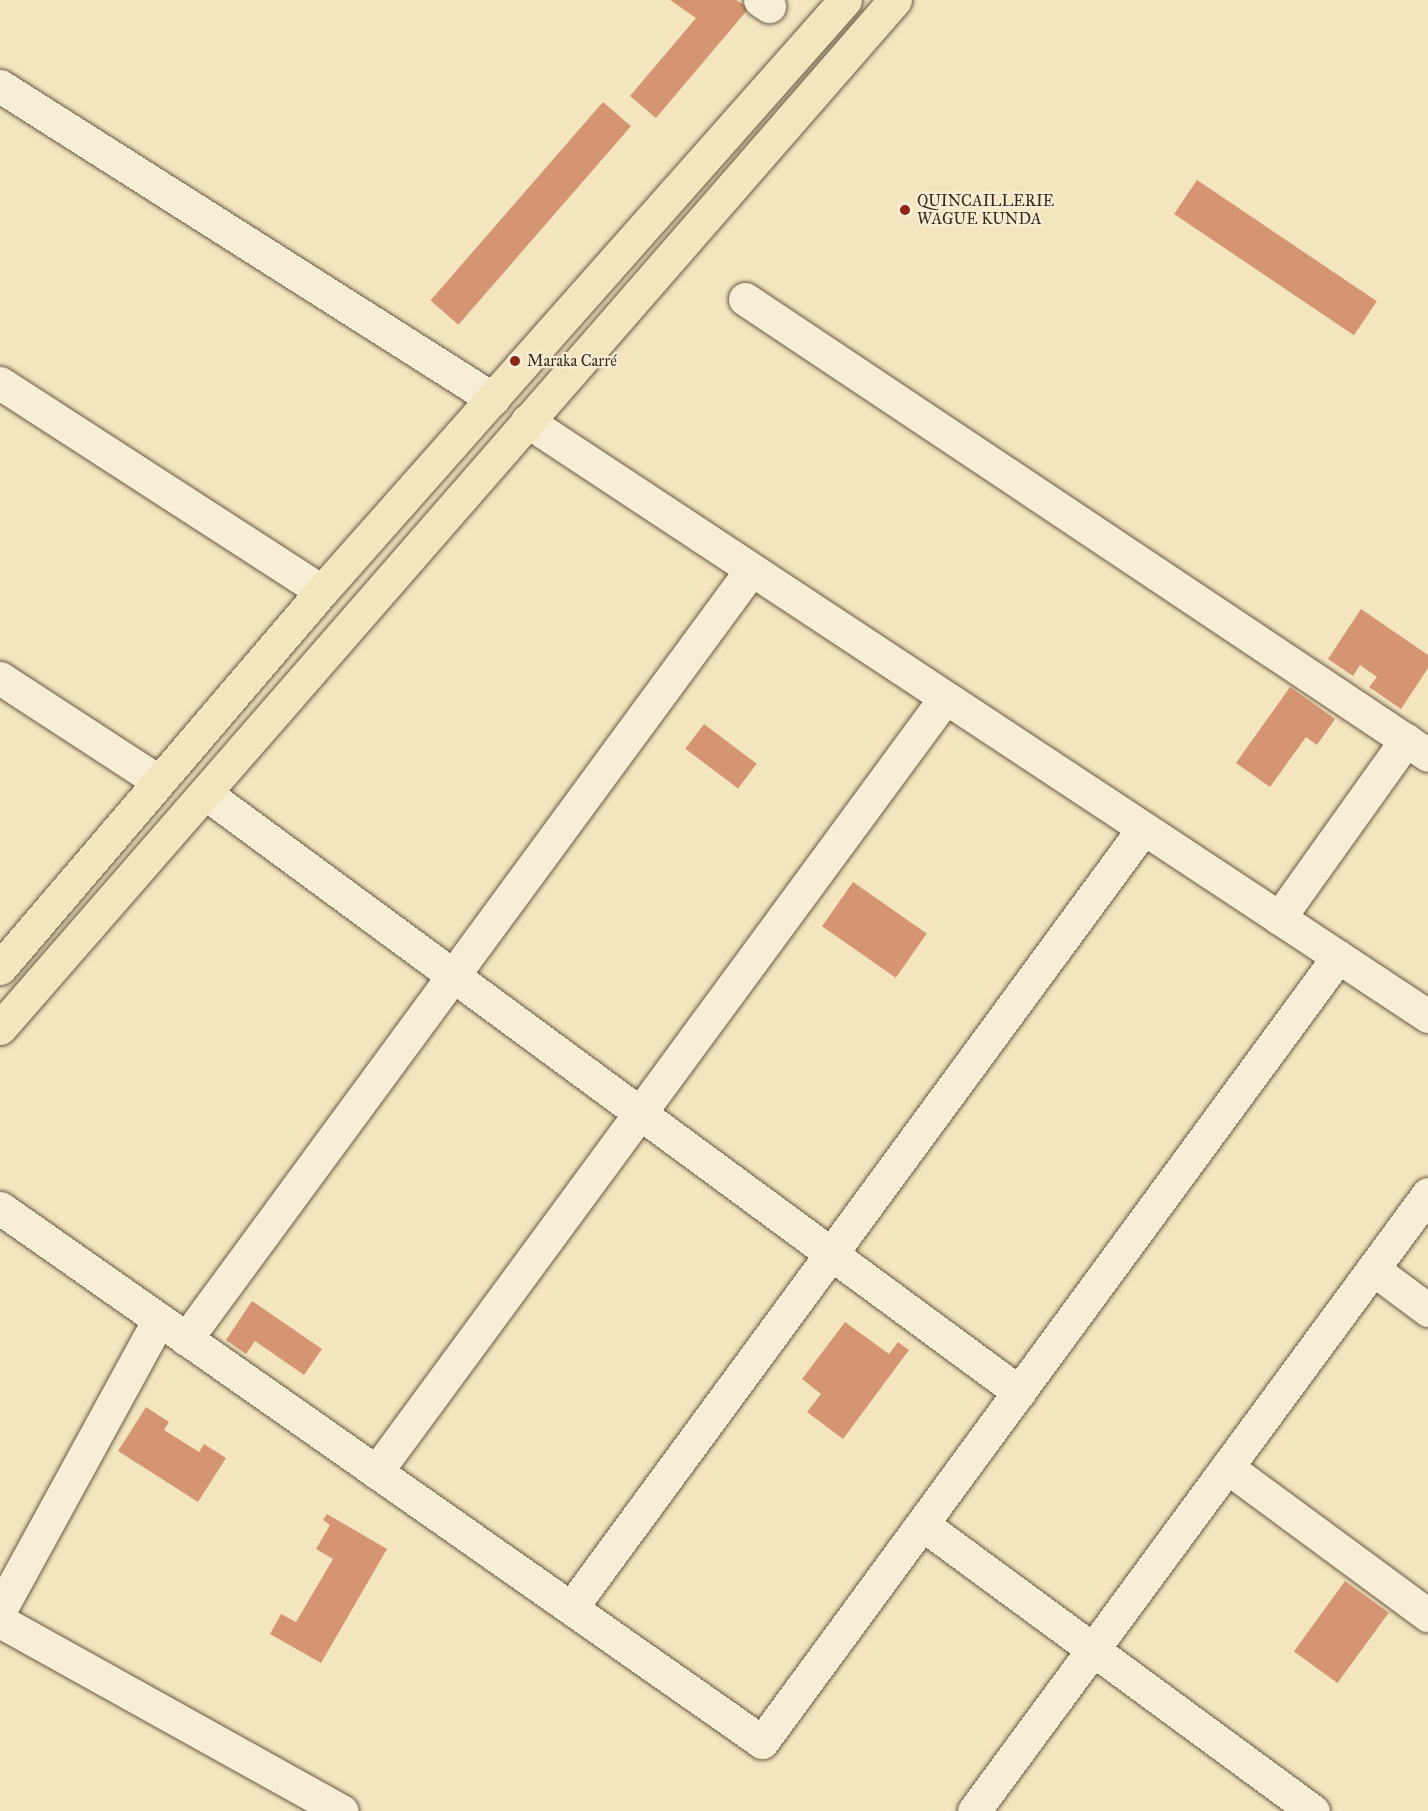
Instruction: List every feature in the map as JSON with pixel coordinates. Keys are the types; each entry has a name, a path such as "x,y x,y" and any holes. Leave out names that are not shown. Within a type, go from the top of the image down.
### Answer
{"main road":[{"path":"2,964 322,591 844,0"},
{"path":"0,1028 895,0"}],"street":[{"path":"0,86 493,399"},
{"path":"745,299 1417,747 1279,918"},
{"path":"0,383 322,591"},
{"path":"527,421 1428,1016"},
{"path":"186,1339 751,570"},
{"path":"0,678 158,781"},
{"path":"376,1472 945,698"},
{"path":"205,793 1019,1392"},
{"path":"571,1608 1143,829"},
{"path":"0,1208 762,1742 1338,957"},
{"path":"974,1811 1428,1194"},
{"path":"1372,1269 1428,1310"},
{"path":"0,1610 159,1320"},
{"path":"1227,1467 1428,1615"},
{"path":"922,1524 1313,1811"},
{"path":"0,1621 342,1811"}],"building":[{"path":"670,0 736,0 749,8 656,118 630,96 696,18"},
{"path":"603,102 631,126 458,325 430,300"},
{"path":"1197,180 1377,301 1354,335 1174,214"},
{"path":"1361,609 1428,655 1428,668 1401,709 1369,687 1377,677 1360,665 1353,676 1328,659"},
{"path":"1290,687 1335,719 1317,745 1306,737 1270,787 1236,763"},
{"path":"704,724 757,764 738,788 685,749"},
{"path":"853,882 927,934 896,978 822,926"},
{"path":"252,1301 322,1349 304,1375 255,1341 246,1354 226,1340"},
{"path":"845,1322 889,1354 898,1342 909,1350 843,1439 807,1412 821,1394 802,1379"},
{"path":"146,1407 169,1422 164,1430 199,1452 204,1444 226,1458 198,1502 118,1451"},
{"path":"327,1514 387,1549 321,1663 270,1634 281,1614 296,1622 333,1559 316,1549 330,1525 323,1520"},
{"path":"1345,1581 1389,1613 1338,1683 1294,1651"}],"place":[{"name":"QUINCAILLERIE WAGUE KUNDA","path":"905,210"},
{"name":"Maraka Carré","path":"515,361"}]}
